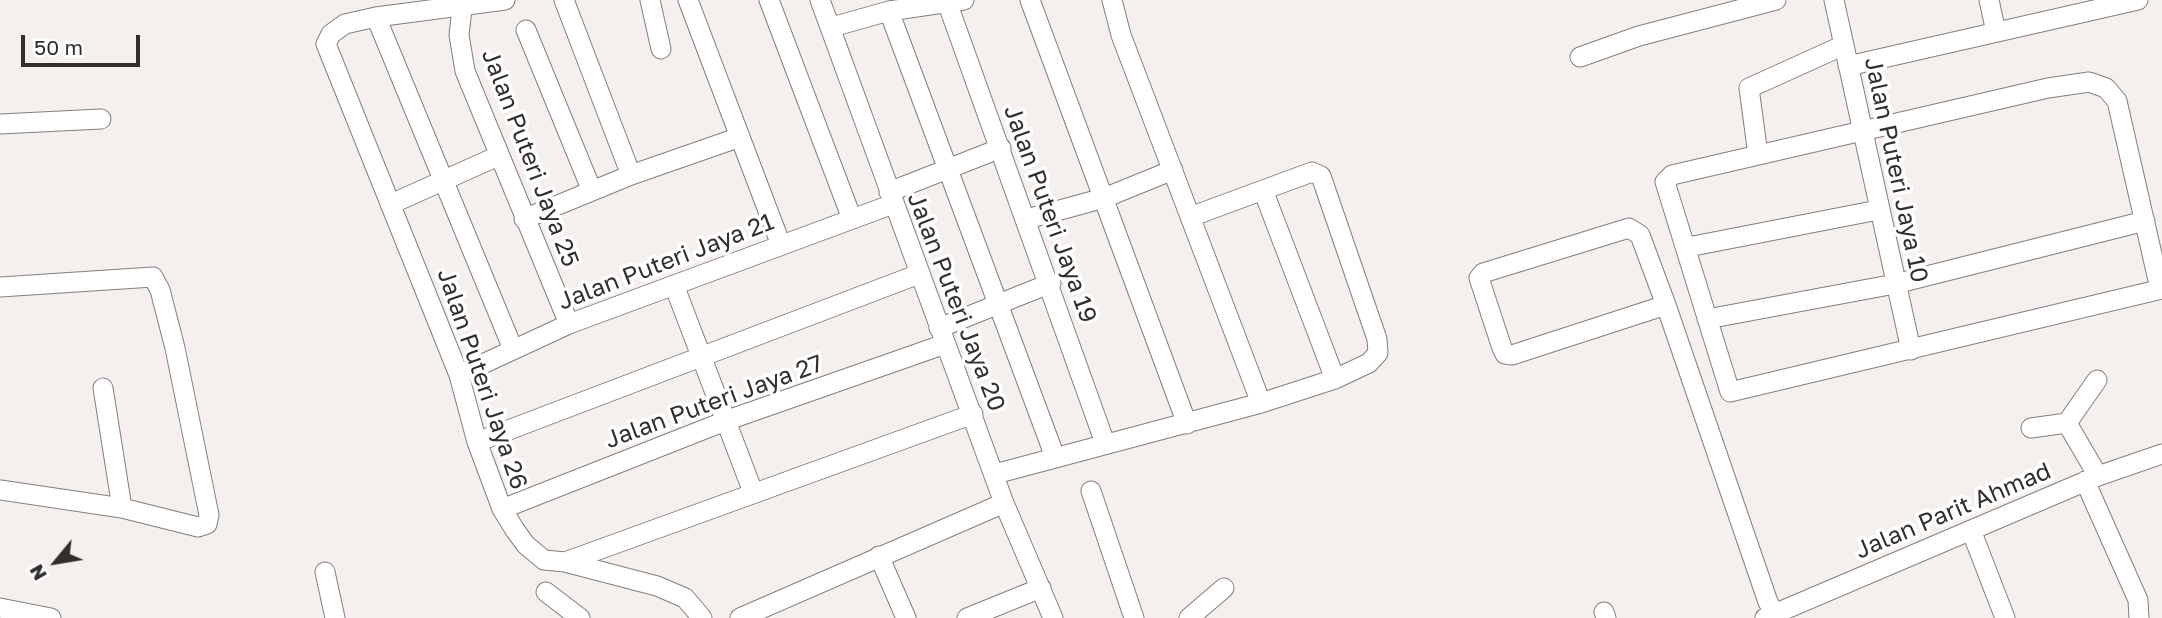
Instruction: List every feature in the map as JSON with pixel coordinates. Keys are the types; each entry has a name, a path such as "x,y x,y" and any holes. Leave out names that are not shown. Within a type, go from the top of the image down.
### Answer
{"street":[{"path":"505,0 463,3 376,17 513,349"},
{"path":"564,0 631,175"},
{"path":"650,0 661,49"},
{"path":"688,0 781,245"},
{"path":"769,0 852,219"},
{"name":"Jalan Puteri Jaya 20","path":"820,0 1004,503 1053,618"},
{"path":"1030,0 1187,424"},
{"path":"1112,0 1121,35 1261,403"},
{"path":"1580,57 1639,36 1776,0"},
{"name":"Jalan Puteri Jaya 10","path":"1835,0 1878,210 1911,350"},
{"path":"1989,0 1996,32"},
{"path":"1848,66 2138,0"},
{"path":"832,27 888,11 956,1"},
{"name":"Jalan Puteri Jaya 19","path":"956,1 1001,148 1051,283 1105,443"},
{"name":"Jalan Puteri Jaya 25","path":"463,3 459,35 465,71 569,324"},
{"path":"888,11 1055,457"},
{"name":"Jalan Puteri Jaya 26","path":"376,17 345,24 331,34 326,44 460,375 477,442 502,509 526,545 544,560 565,562 657,586 685,598 702,618"},
{"path":"526,30 592,191"},
{"path":"1758,155 1749,88 1844,45"},
{"path":"2089,82 2106,88 2117,102 2161,289 1730,392 1688,247 1665,182 1672,175 1758,155 2048,88 2089,82"},
{"path":"0,124 101,119"},
{"path":"524,219 631,175 740,137"},
{"name":"Jalan Puteri Jaya 21","path":"460,375 569,324 852,219 891,198 1001,148"},
{"path":"391,204 498,156"},
{"path":"1027,219 1104,198 1173,170"},
{"path":"995,474 1261,403 1335,379 1368,363 1378,353 1377,339 1321,176 1312,172 1190,217"},
{"path":"1263,190 1335,379"},
{"path":"1688,247 1878,210"},
{"path":"1707,319 1895,284 2145,221"},
{"path":"1666,305 1512,355 1505,354 1479,278 1483,273 1629,228 1640,235 1666,305 1768,605"},
{"path":"477,442 919,274"},
{"path":"0,287 153,277 160,290 175,348 209,515 207,524 198,527 122,508 0,490"},
{"name":"Jalan Puteri Jaya 27","path":"502,509 942,336 1051,283"},
{"path":"674,285 728,420 753,492"},
{"path":"2031,428 2067,423 2097,380"},
{"path":"103,388 122,508"},
{"path":"565,562 973,414"},
{"path":"2067,423 2091,470 2138,600 2139,618"},
{"name":"Jalan Parit Ahmad","path":"1768,605 1971,530 2091,470 2162,454"},
{"path":"1091,491 1134,618"},
{"path":"740,618 1004,503"},
{"path":"1971,530 2005,618"},
{"path":"879,556 906,618"},
{"path":"325,572 335,618"},
{"path":"967,618 1041,588"},
{"path":"1189,618 1224,588"},
{"path":"547,592 580,618"},
{"path":"0,608 51,618"}]}
